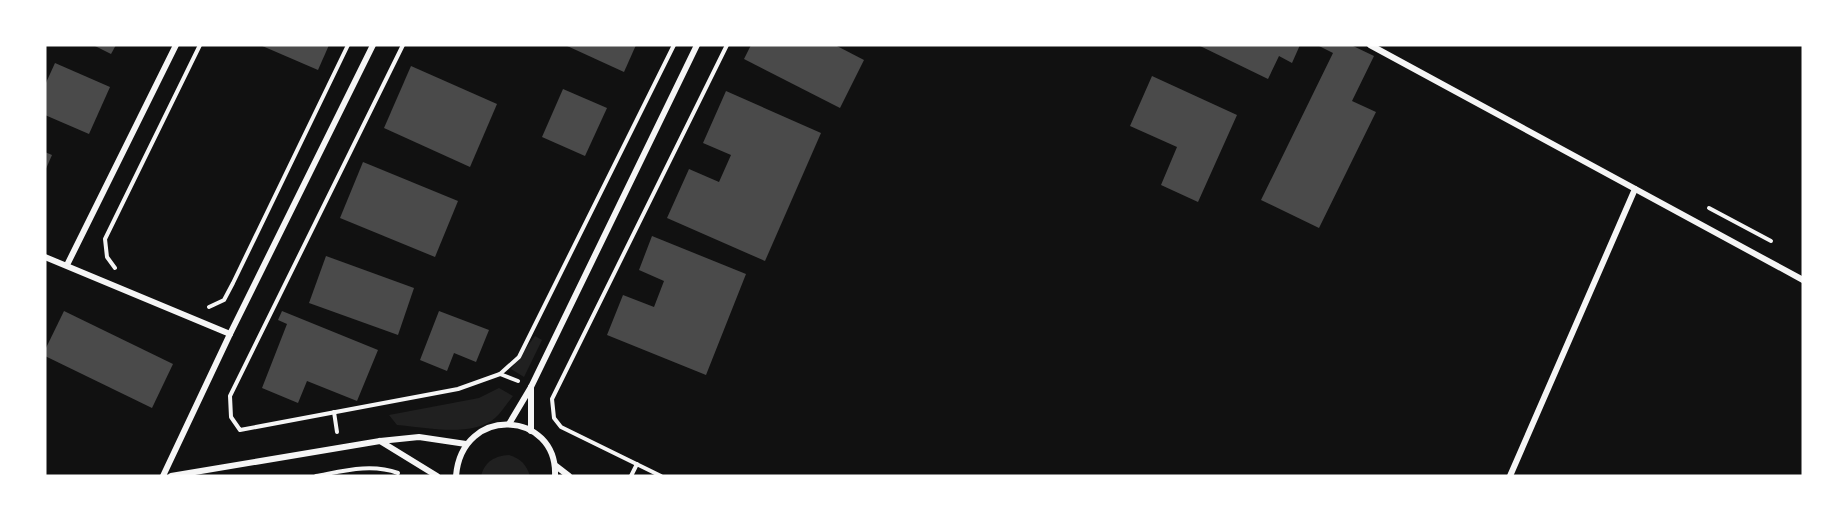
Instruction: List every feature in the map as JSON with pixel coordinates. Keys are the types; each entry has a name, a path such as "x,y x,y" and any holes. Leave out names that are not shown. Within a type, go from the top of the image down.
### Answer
{"street":[{"path":"67,265 176,45"},
{"path":"163,476 230,334 373,45"},
{"path":"509,424 531,387 697,45"},
{"path":"1370,45 1803,280"},
{"path":"1510,476 1635,189"},
{"path":"45,257 230,334"},
{"path":"531,387 531,431"},
{"path":"456,476 459,458 466,444 485,429 509,424 525,428 540,436 550,450 556,466 555,476"},
{"path":"171,476 380,441 419,437 466,444"},
{"path":"380,441 437,476"},
{"path":"556,466 569,476"}],"path":[{"path":"125,273 114,268 107,257 105,239 200,45"},
{"path":"205,307 212,307 224,300 348,45"},
{"path":"403,45 230,396 231,417 240,430 458,388 500,374 519,357 534,329 674,45"},
{"path":"661,476 561,427 554,418 552,399 727,45"},
{"path":"631,476 637,464"},
{"path":"316,476 359,468 390,470 407,476"}],"shaded area":[{"path":"535,336 542,340 524,377 511,369"},
{"path":"499,388 513,396 495,418 474,428 448,430 397,425 389,415 479,398"},
{"path":"509,455 522,462 530,476 481,476 491,460"}],"building":[{"path":"93,45 116,45 111,54"},
{"path":"260,45 329,45 318,70"},
{"path":"565,45 636,45 624,72"},
{"path":"751,45 835,45 864,60 840,108 744,59"},
{"path":"1198,45 1300,45 1292,63 1279,56 1268,79"},
{"path":"1317,45 1351,45 1374,56 1352,101 1376,112 1319,228 1261,200 1333,53"},
{"path":"55,63 110,87 89,134 45,115 45,85"},
{"path":"411,66 497,104 470,167 384,128"},
{"path":"1152,76 1237,115 1198,202 1161,185 1177,147 1130,126"},
{"path":"563,89 607,108 585,156 542,137"},
{"path":"726,91 821,133 765,261 667,218 689,169 719,182 731,155 703,143"},
{"path":"45,152 52,155 45,171"},
{"path":"363,162 458,201 435,257 340,218"},
{"path":"652,236 746,274 706,375 607,335 623,295 654,307 664,281 639,270"},
{"path":"326,256 414,288 398,335 309,303"},
{"path":"64,311 173,364 152,408 45,356 45,350"},
{"path":"282,311 378,350 357,401 307,381 298,403 262,388 287,324 278,320"},
{"path":"439,311 489,330 476,362 454,353 447,371 420,360"}]}
